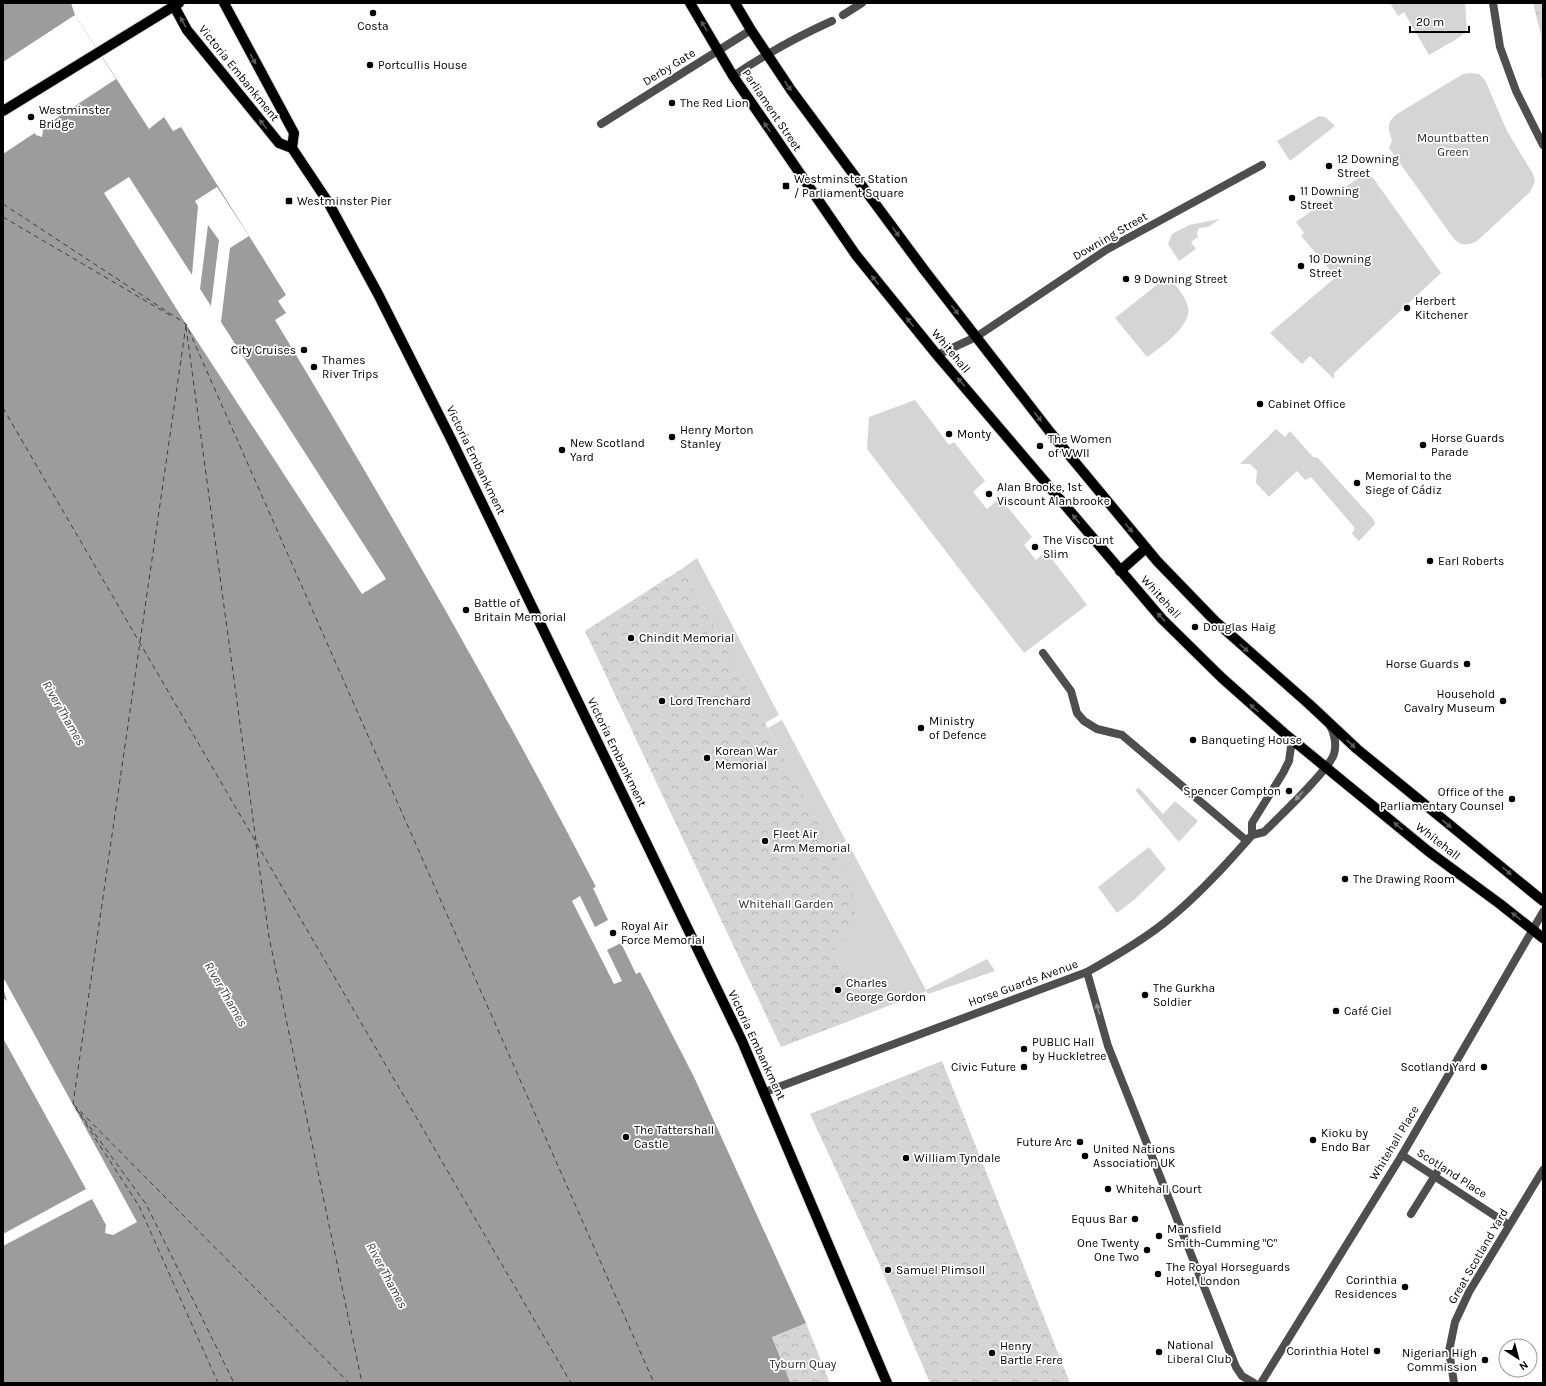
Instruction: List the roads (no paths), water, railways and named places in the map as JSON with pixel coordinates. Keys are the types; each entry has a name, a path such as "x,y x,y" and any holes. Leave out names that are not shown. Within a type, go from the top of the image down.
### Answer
{"main road":[{"name":"Victoria Embankment","path":"224,3 294,132 292,148"},
{"name":"Parliament Street","path":"690,3 733,76 837,229"},
{"path":"735,3 767,53"},
{"name":"Victoria Embankment","path":"177,5 187,30 279,143 292,148 332,209 378,294 451,439 684,919 765,1092 887,1383"},
{"path":"3,111 177,5"},
{"name":"Whitehall","path":"767,53 791,90 976,337 1088,480 1146,548 1215,622 1385,772 1543,901"},
{"name":"Whitehall","path":"837,229 865,267 937,355 1162,619 1222,678 1292,740 1428,851 1543,938"},
{"path":"1120,571 1146,548"}],"street":[{"path":"843,15 862,3"},
{"path":"1493,3 1500,47 1516,91 1543,145"},
{"path":"733,76 767,53 793,38 832,21"},
{"name":"Derby Gate","path":"601,124 751,30"},
{"name":"Downing Street","path":"937,355 976,337 1106,250 1262,165"},
{"path":"1043,653 1071,691 1077,712 1084,721 1097,729 1122,735 1250,838"},
{"name":"Horse Guards Avenue","path":"765,1092 1087,972 1136,944 1165,923 1192,899 1250,838 1264,832 1325,767 1334,754 1335,744 1330,726 1323,717"},
{"path":"1250,838 1252,823 1289,761 1292,740"},
{"name":"Whitehall Place","path":"1261,1383 1402,1155 1543,912"},
{"path":"1087,972 1108,1046 1236,1367 1242,1376 1254,1383"},
{"name":"Scotland Place","path":"1402,1155 1509,1225"},
{"path":"1411,1214 1439,1169"},
{"name":"Great Scotland Yard","path":"1454,1383 1449,1351 1455,1322 1469,1292 1543,1170"}],"water":[{"name":"River Thames","path":"3,3 71,3 75,15 149,129 164,117 173,131 181,127 286,295 278,301 286,313 275,320 440,601 519,743 596,887 593,888 608,920 595,927 580,896 572,901 614,984 622,981 607,950 621,943 636,974 640,972 694,1077 806,1323 772,1337 790,1382 3,1383 3,85 36,135 42,137 43,131 3,67"}],"place":[{"name":"Costa","path":"373,13"},
{"name":"Portcullis House","path":"370,65"},
{"name":"The Red Lion","path":"672,103"},
{"name":"Westminster Bridge","path":"31,117"},
{"name":"12 Downing Street","path":"1329,166"},
{"name":"Westminster Station / Parliament Square","path":"786,186"},
{"name":"11 Downing Street","path":"1292,198"},
{"name":"Westminster Pier","path":"289,201"},
{"name":"10 Downing Street","path":"1301,266"},
{"name":"9 Downing Street","path":"1126,279"},
{"name":"Herbert Kitchener","path":"1407,308"},
{"name":"City Cruises","path":"304,350"},
{"name":"Thames River Trips","path":"314,367"},
{"name":"Cabinet Office","path":"1260,404"},
{"name":"Monty","path":"949,434"},
{"name":"Henry Morton Stanley","path":"672,437"},
{"name":"Horse Guards Parade","path":"1423,445"},
{"name":"The Women of WWII","path":"1040,446"},
{"name":"New Scotland Yard","path":"562,450"},
{"name":"Memorial to the Siege of Cádiz","path":"1357,483"},
{"name":"Alan Brooke, 1st Viscount Alanbrooke","path":"989,494"},
{"name":"The Viscount Slim","path":"1035,547"},
{"name":"Earl Roberts","path":"1430,561"},
{"name":"Battle of Britain Memorial","path":"466,610"},
{"name":"Douglas Haig","path":"1195,627"},
{"name":"Chindit Memorial","path":"631,638"},
{"name":"Horse Guards","path":"1467,664"},
{"name":"Lord Trenchard","path":"662,701"},
{"name":"Household Cavalry Museum","path":"1503,701"},
{"name":"Ministry of Defence","path":"921,728"},
{"name":"Banqueting House","path":"1193,740"},
{"name":"Korean War Memorial","path":"707,758"},
{"name":"Spencer Compton","path":"1289,791"},
{"name":"Office of the Parliamentary Counsel","path":"1512,799"},
{"name":"Fleet Air Arm Memorial","path":"765,841"},
{"name":"The Drawing Room","path":"1345,879"},
{"name":"Royal Air Force Memorial","path":"613,933"},
{"name":"Charles George Gordon","path":"838,990"},
{"name":"The Gurkha Soldier","path":"1145,995"},
{"name":"Café Ciel","path":"1336,1011"},
{"name":"PUBLIC Hall by Huckletree","path":"1024,1049"},
{"name":"Civic Future","path":"1024,1067"},
{"name":"Scotland Yard","path":"1484,1067"},
{"name":"The Tattershall Castle","path":"626,1137"},
{"name":"Kioku by Endo Bar","path":"1313,1140"},
{"name":"Future Arc","path":"1080,1142"},
{"name":"United Nations Association UK","path":"1085,1156"},
{"name":"William Tyndale","path":"906,1158"},
{"name":"Whitehall Court","path":"1108,1189"},
{"name":"Equus Bar","path":"1135,1219"},
{"name":"Mansfield Smith-Cumming \"C\"","path":"1159,1236"},
{"name":"One Twenty One Two","path":"1147,1250"},
{"name":"Samuel Plimsoll","path":"888,1270"},
{"name":"The Royal Horseguards Hotel, London","path":"1158,1274"},
{"name":"Corinthia Residences","path":"1405,1287"},
{"name":"Corinthia Hotel","path":"1377,1351"},
{"name":"National Liberal Club","path":"1159,1352"},
{"name":"Henry Bartle Frere","path":"992,1353"},
{"name":"Nigerian High Commission","path":"1485,1360"}],"park label":[{"name":"Mountbatten Green","path":"1453,145"},
{"name":"Whitehall Garden","path":"786,904"},
{"name":"Tyburn Quay","path":"803,1364"}]}
